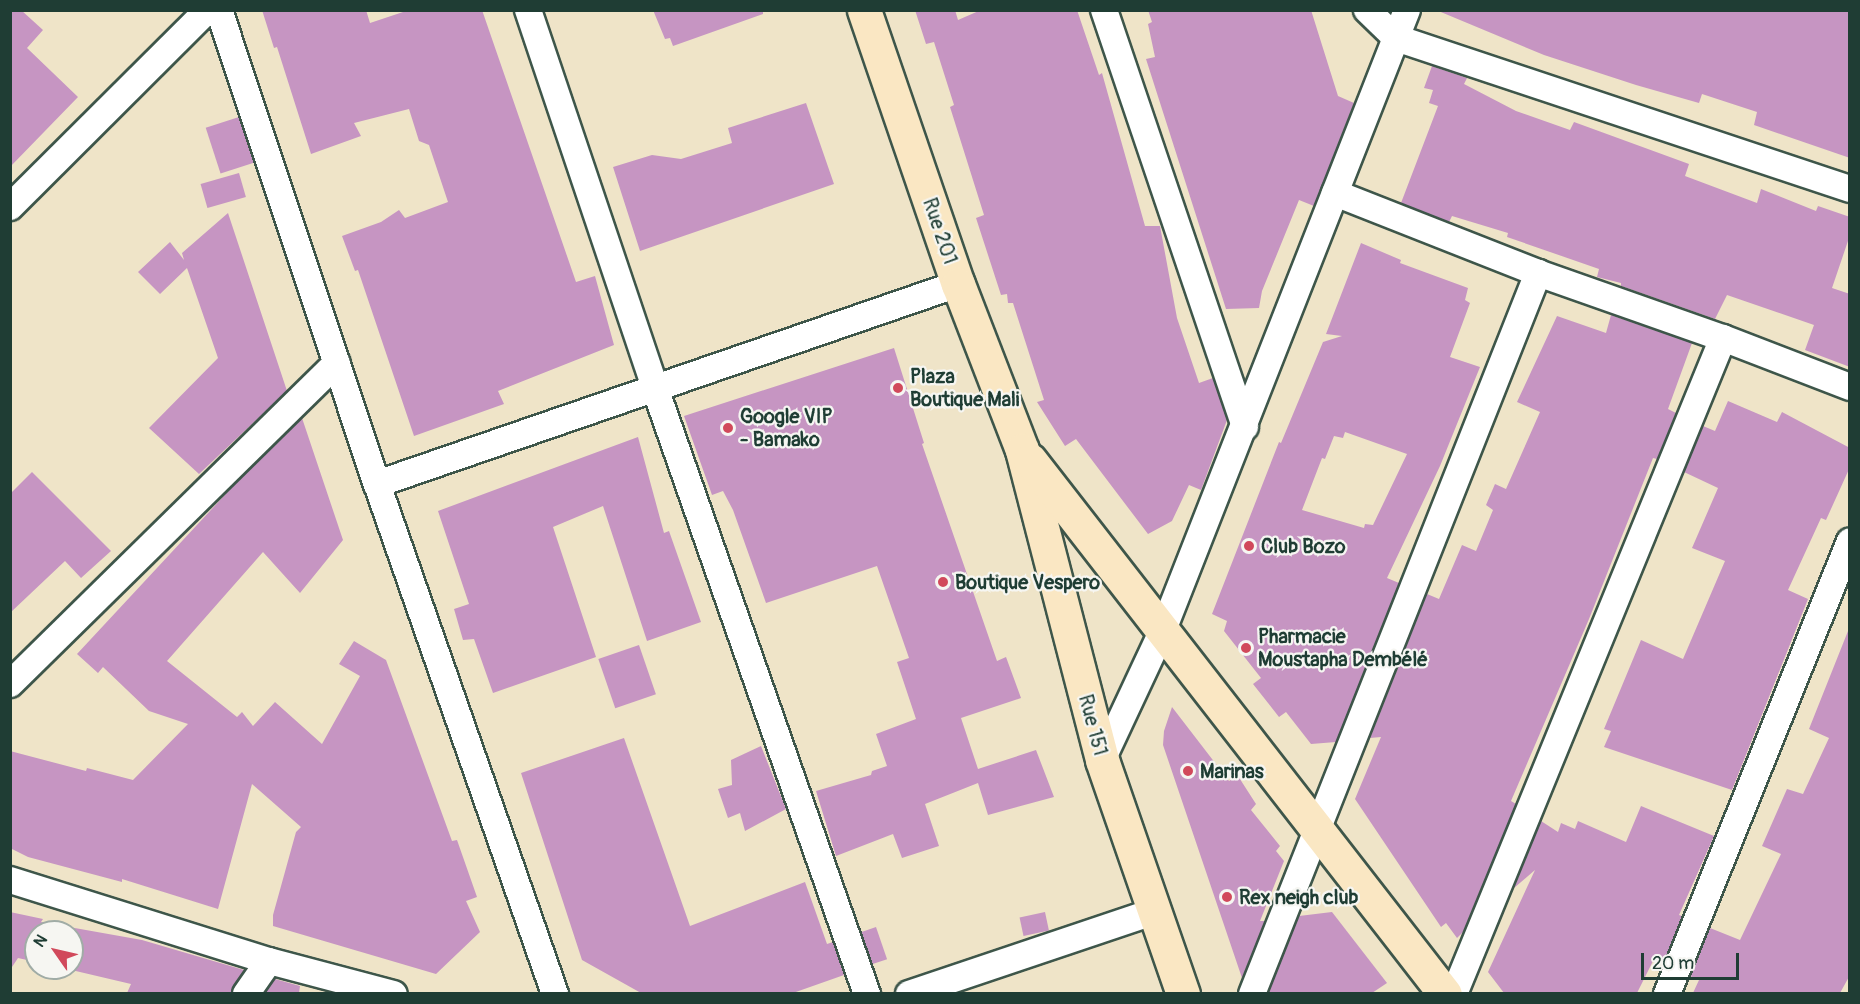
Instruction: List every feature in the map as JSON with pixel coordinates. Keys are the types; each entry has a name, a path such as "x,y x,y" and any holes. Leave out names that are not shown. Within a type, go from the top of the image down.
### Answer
{"main road":[{"name":"Rue 201","path":"864,10 957,284 1023,450"},
{"path":"1023,450 1445,993"},
{"name":"Rue 151","path":"1023,450 1102,760 1183,993"}],"street":[{"path":"10,207 208,10"},
{"path":"219,10 377,484 555,993"},
{"path":"528,10 655,388 867,993"},
{"path":"1104,10 1245,427"},
{"path":"1367,10 1396,38 1850,189"},
{"path":"1102,760 1163,630 1245,427 1407,10"},
{"path":"1335,193 1538,273 1723,338 1850,387"},
{"path":"1252,993 1316,827 1538,273"},
{"path":"377,484 957,284"},
{"path":"1454,993 1723,338"},
{"path":"10,684 337,363"},
{"path":"1667,993 1850,542"},
{"path":"10,880 268,961 394,993"},
{"path":"909,993 1156,911"},
{"path":"246,993 268,961"}],"building":[{"path":"10,10 21,10 43,30 27,48 78,97 10,167"},
{"path":"262,10 366,10 370,23 409,10 482,10 576,282 595,276 614,345 498,391 504,404 414,436 358,270 355,271 342,236 381,222 399,210 405,218 448,202 429,145 419,141 409,109 354,123 361,136 311,154 277,47 274,48"},
{"path":"653,10 763,10 763,14 673,46 670,38 665,39"},
{"path":"915,10 955,10 958,20 981,10 1077,10 1099,75 1102,73 1145,226 1160,226 1177,318 1199,383 1213,378 1227,420 1201,490 1189,485 1172,521 1148,534 1076,439 1065,446 1037,402 1044,400 1013,303 1008,303 1007,294 1001,295 976,218 984,215 950,107 954,105 934,42 926,44"},
{"path":"1148,10 1311,10 1338,96 1354,103 1314,206 1299,200 1262,291 1259,308 1226,309 1146,59 1155,57 1148,24 1152,22"},
{"path":"1436,10 1850,10 1850,158 1754,125 1757,112 1702,94 1699,103 1636,85 1544,55"},
{"path":"1432,66 1467,78 1464,84 1516,111 1570,130 1574,122 1689,164 1685,176 1757,203 1761,189 1816,211 1818,206 1850,217 1850,235 1832,288 1850,294 1850,367 1805,350 1814,325 1727,295 1715,319 1621,286 1621,283 1597,277 1599,269 1507,237 1508,233 1452,216 1449,222 1401,203 1438,106 1429,103 1433,90 1424,88"},
{"path":"806,103 834,184 640,251 613,167 652,155 681,159 732,143 728,128"},
{"path":"239,117 254,163 221,173 206,128"},
{"path":"239,173 246,197 207,208 201,184"},
{"path":"228,213 287,391 199,474 149,428 218,358 187,268 160,294 138,272 170,242 184,260 182,253"},
{"path":"1361,243 1401,260 1400,263 1468,288 1465,300 1470,303 1450,357 1480,367 1440,466 1387,578 1399,583 1336,742 1311,744 1286,712 1279,717 1253,684 1261,678 1224,631 1227,621 1212,614 1279,442 1281,443 1323,342 1342,336 1326,334","holes":["1345,432 1407,454 1373,525 1365,524 1364,528 1302,510 1322,458 1325,459 1334,436 1343,438"]},
{"path":"1611,315 1692,343 1668,409 1676,413 1657,459 1653,458 1589,619 1511,801 1516,804 1463,932 1457,938 1446,923 1441,927 1355,799 1381,737 1370,738 1427,594 1439,599 1462,545 1476,551 1493,510 1486,505 1495,484 1506,489 1540,412 1517,402 1557,316 1606,333"},
{"path":"894,348 924,443 922,444 997,661 1006,657 1021,698 961,718 978,769 1036,750 1054,797 988,815 978,783 925,804 939,846 902,858 893,834 836,856 816,791 871,775 872,771 887,766 876,734 916,719 897,662 909,658 877,566 766,603 733,510 723,491 712,495 684,416"},
{"path":"1728,401 1777,422 1782,412 1850,448 1850,467 1826,520 1821,518 1788,590 1808,599 1732,790 1604,747 1611,731 1604,729 1641,640 1683,659 1725,561 1692,548 1718,488 1684,472 1703,426 1715,431"},
{"path":"302,418 343,540 300,593 263,552 167,661 237,717 242,712 253,726 275,702 322,744 360,676 339,664 354,641 386,660 452,841 457,840 477,897 466,901 480,932 436,974 273,926 273,915 296,832 301,827 252,784 218,909 122,879 122,882 28,857 10,848 10,751 86,771 87,768 133,780 188,724 149,711 103,667 98,673 77,654 236,483"},
{"path":"638,437 664,533 669,531 701,622 647,641 603,506 553,527 596,657 493,693 474,639 463,640 454,609 469,604 438,511"},
{"path":"32,472 111,551 81,578 65,561 10,613 10,494"},
{"path":"1848,631 1850,975 1840,993 1693,993 1699,980 1690,976 1710,928 1740,940 1781,854 1762,846 1787,789 1803,794 1829,738 1809,729"},
{"path":"639,645 656,694 615,708 598,659"},
{"path":"1172,707 1229,781 1238,776 1256,804 1251,810 1280,846 1276,851 1284,861 1260,921 1265,921 1242,978 1163,745 1164,731"},
{"path":"624,738 690,926 805,882 827,944 833,942 844,975 793,993 641,993 582,960 521,773"},
{"path":"761,746 786,809 745,831 740,813 728,818 718,789 732,785 731,760"},
{"path":"1641,806 1714,836 1679,915 1682,916 1663,964 1654,959 1637,993 1504,993 1488,972 1535,870 1514,888 1541,821 1558,832 1561,823 1575,829 1578,821 1626,842"},
{"path":"10,912 43,919 24,920 24,959 18,958 10,970"},
{"path":"1045,912 1049,931 1024,936 1020,917"},
{"path":"1332,912 1387,983 1372,993 1268,993 1299,916"},
{"path":"876,927 887,959 872,964 861,932"},
{"path":"84,930 142,940 244,970 231,993 127,993 131,984 84,973"},
{"path":"275,979 300,986 299,993 265,993"}],"place":[{"name":"Plaza Boutique Mali","path":"898,388"},
{"name":"Google VIP - Bamako","path":"728,428"},
{"name":"Club Bozo","path":"1249,546"},
{"name":"Boutique Vespero","path":"943,582"},
{"name":"Pharmacie Moustapha Dembélé","path":"1246,648"},
{"name":"Marinas","path":"1188,771"},
{"name":"Rex neigh club","path":"1227,897"}]}
